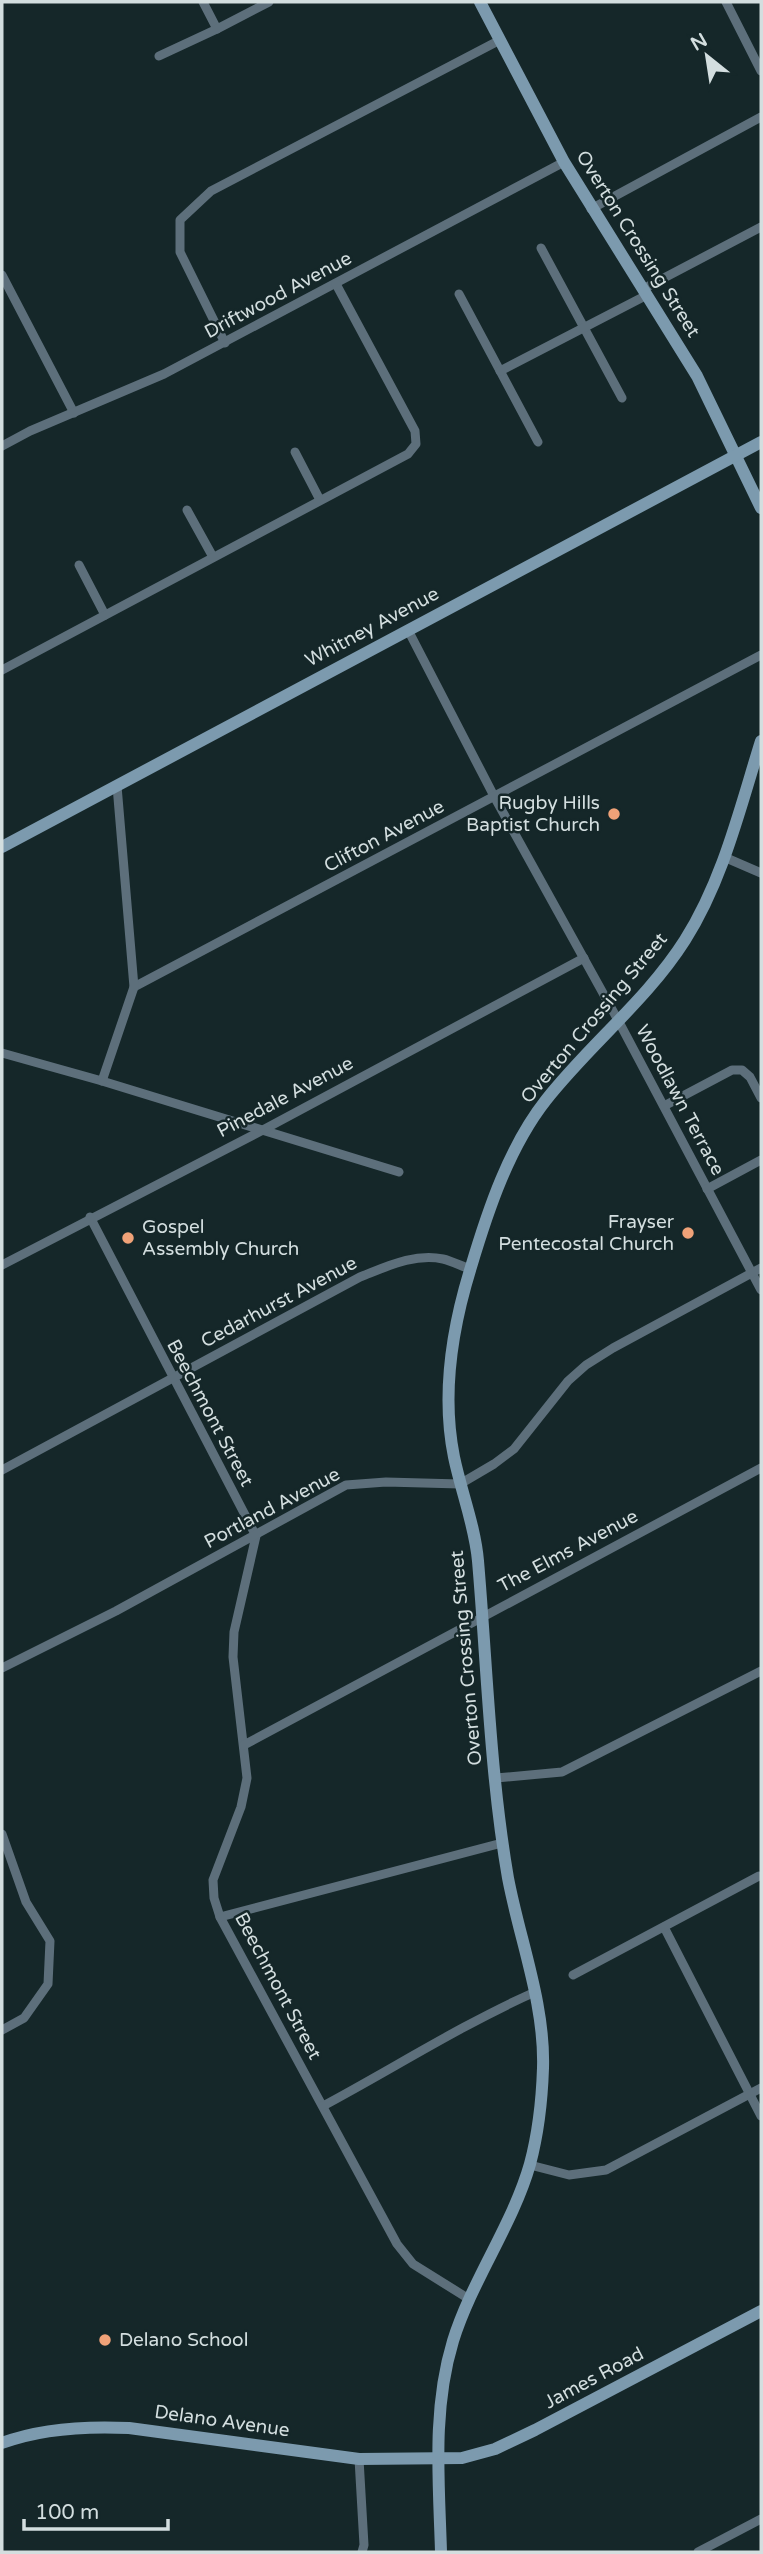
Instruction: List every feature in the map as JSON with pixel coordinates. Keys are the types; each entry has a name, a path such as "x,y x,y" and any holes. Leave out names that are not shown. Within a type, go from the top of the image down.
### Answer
{"main road":[{"name":"Overton Crossing Street","path":"480,2 591,209 697,376 761,508"},
{"name":"Whitney Avenue","path":"2,847 761,442"},
{"name":"Overton Crossing Street","path":"441,2552 438,2417 443,2377 454,2336 469,2299 530,2165 544,2065 535,1992 516,1923 502,1843 481,1617 478,1554 460,1484 448,1416 449,1382 457,1321 470,1269 499,1184 536,1114 570,1070 619,1022 654,982 685,940 706,902 724,857 761,741"},
{"name":"James Road","path":"438,2459 462,2458 495,2449 761,2311"},
{"name":"Delano Avenue","path":"2,2443 19,2436 65,2428 108,2427 359,2459 438,2459"}],"street":[{"path":"203,2 217,29"},
{"path":"159,56 270,2"},
{"path":"726,2 761,71"},
{"path":"225,343 180,252 180,220 212,191 500,40"},
{"path":"591,209 761,117"},
{"name":"Driftwood Avenue","path":"2,446 164,374 564,162"},
{"path":"500,371 584,328 761,227"},
{"path":"541,248 622,398"},
{"path":"2,275 74,413"},
{"path":"2,670 408,454 416,444 415,432 336,284"},
{"path":"459,294 538,442"},
{"path":"295,452 320,500"},
{"path":"187,510 213,557"},
{"path":"79,565 105,615"},
{"name":"Woodlawn Terrace","path":"408,630 495,798 619,1022 761,1290"},
{"name":"Clifton Avenue","path":"134,987 761,655"},
{"path":"102,1080 134,987 117,786"},
{"path":"724,857 761,873"},
{"name":"Pinedale Avenue","path":"2,1265 584,958"},
{"path":"4,1055 102,1080 399,1172"},
{"path":"664,1106 732,1070 742,1070 750,1077 761,1098"},
{"path":"707,1189 761,1160"},
{"name":"Beechmont Street","path":"90,1217 256,1536 234,1632 233,1657 247,1766 246,1787 214,1880 214,1898 220,1917 397,2244 413,2264 469,2299"},
{"name":"Cedarhurst Avenue","path":"2,1470 360,1277 418,1258 443,1259 470,1269"},
{"path":"460,1484 514,1449 568,1381 586,1365 612,1348 761,1268"},
{"name":"The Elms Avenue","path":"244,1745 761,1468"},
{"name":"Portland Avenue","path":"2,1668 116,1611 346,1485 386,1482 460,1484"},
{"path":"496,1778 562,1772 761,1671"},
{"path":"2,1834 26,1902 50,1941 48,1984 24,2018 2,2030"},
{"path":"220,1917 502,1843"},
{"path":"573,1975 758,1876"},
{"path":"664,1927 761,2116"},
{"path":"323,2106 407,2061 481,2016 535,1992"},
{"path":"530,2165 569,2175 606,2170 761,2088"},
{"path":"359,2459 364,2545 362,2552"},
{"path":"698,2552 761,2519"}],"place":[{"name":"Rugby Hills Baptist Church","path":"614,814"},
{"name":"Frayser Pentecostal Church","path":"688,1233"},
{"name":"Gospel Assembly Church","path":"128,1238"},
{"name":"Delano School","path":"105,2340"}]}
